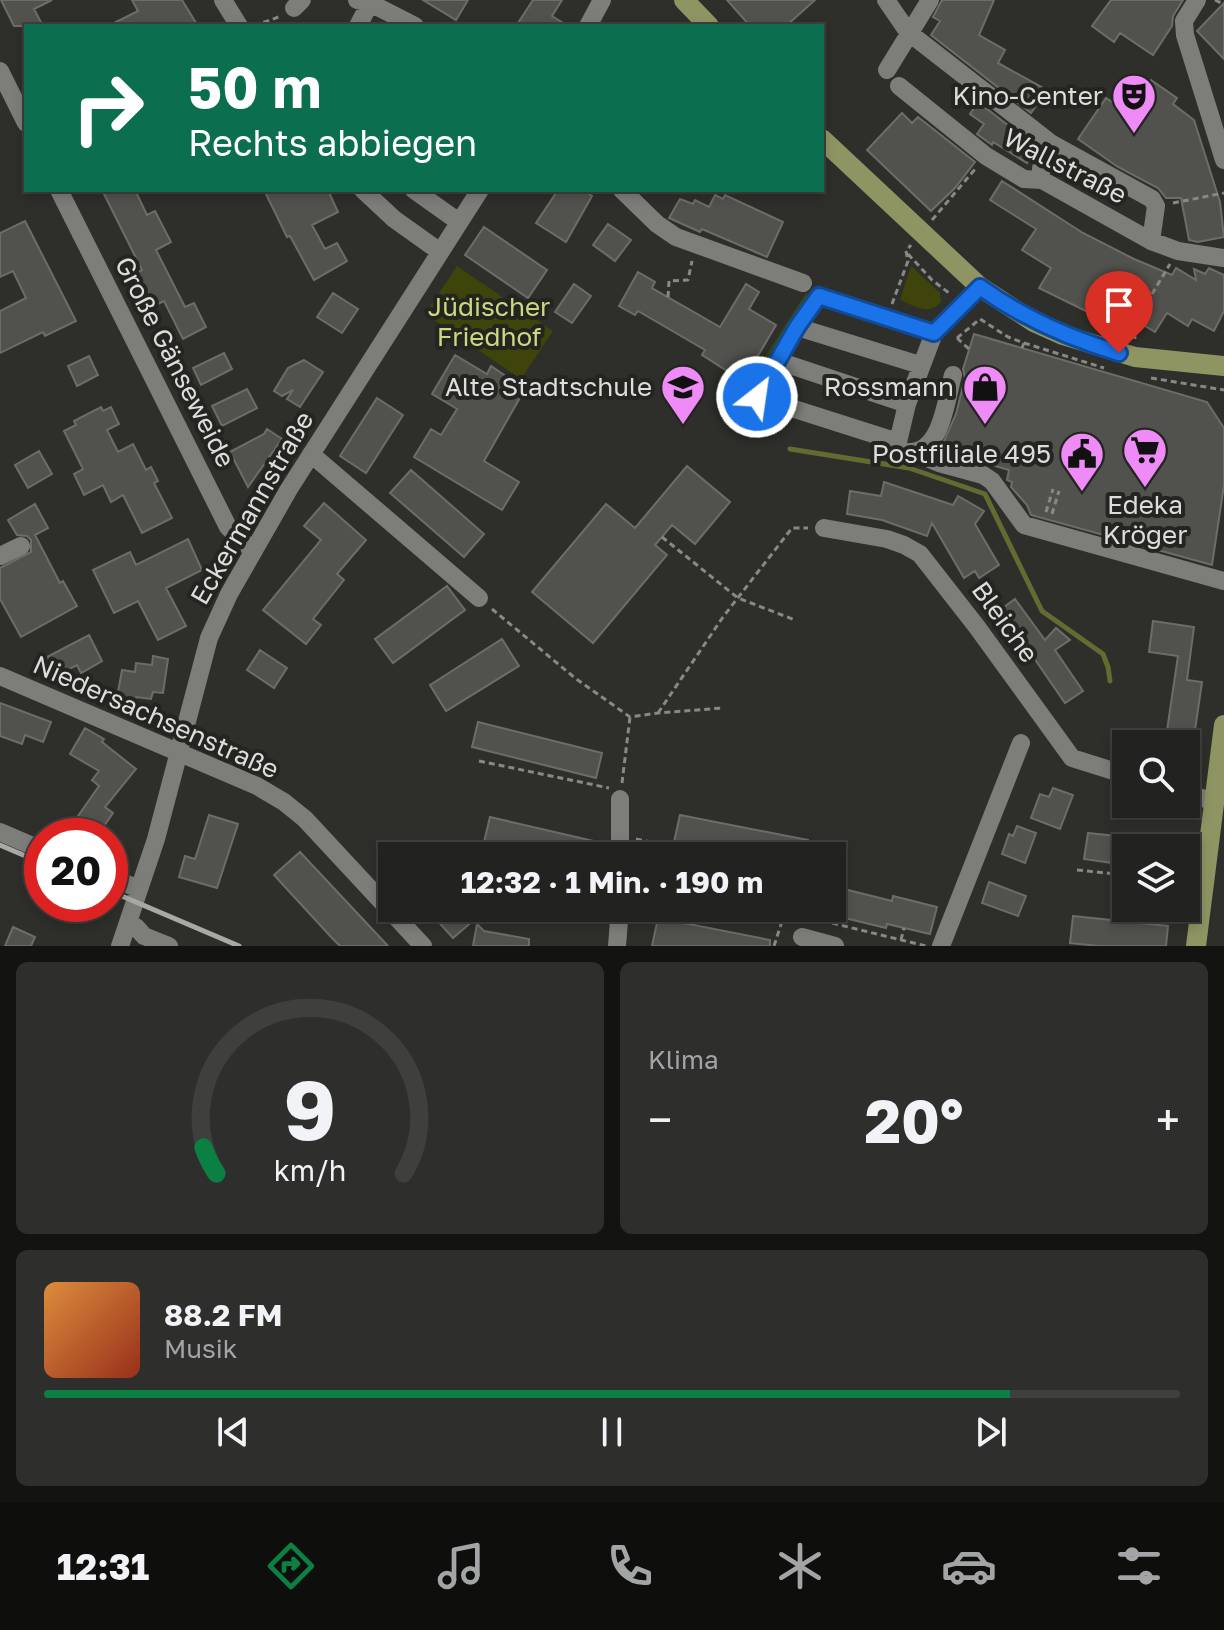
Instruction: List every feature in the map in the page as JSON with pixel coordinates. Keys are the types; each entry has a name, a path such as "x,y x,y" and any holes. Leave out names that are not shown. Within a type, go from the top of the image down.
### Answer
{"main road":[{"path":"684,0 707,24"},
{"path":"824,141 980,287 1024,316 1063,335 1135,357 1224,366"},
{"path":"1196,946 1217,844 1215,802 1224,725"}],"street":[{"path":"223,0 238,24"},
{"path":"589,24 602,0"},
{"path":"886,0 908,32 1052,144 1152,199 1156,206 1151,241"},
{"path":"887,70 930,0"},
{"path":"1197,0 1184,21 1185,35 1224,160"},
{"path":"360,24 376,3 412,24"},
{"path":"0,71 24,119"},
{"name":"Wallstraße","path":"899,86 986,156 1024,179 1042,180 1151,241 1178,251 1224,258"},
{"path":"1042,180 1041,163 1052,144"},
{"name":"Große Gänseweide","path":"60,192 228,527 253,551"},
{"path":"365,192 394,219 439,251"},
{"path":"417,192 459,222"},
{"name":"Eckermannstraße","path":"123,938 180,754 209,638 229,594 311,454 479,192"},
{"path":"624,192 657,224 696,246 803,283"},
{"path":"898,442 907,404 934,333 980,287"},
{"path":"934,333 819,296 797,327 757,397 898,442 903,450 983,475 992,481 1024,525 1224,581"},
{"path":"797,327 920,365"},
{"path":"778,361 907,404"},
{"path":"915,453 930,445 936,433 953,375"},
{"path":"311,454 479,598"},
{"name":"Bleiche","path":"824,528 887,539 920,554 1072,758 1112,771"},
{"path":"0,556 21,546"},
{"name":"Niedersachsenstraße","path":"0,676 257,786 284,802 305,819 423,946"},
{"path":"941,946 1021,743"},
{"path":"1200,797 1215,802"},
{"path":"620,799 621,842"},
{"path":"0,832 24,842"},
{"path":"128,884 139,889"},
{"path":"617,946 619,922"},
{"path":"123,938 136,927 144,936 169,946"},
{"path":"802,937 835,946"}],"path":[{"path":"1215,0 1223,4"},
{"path":"259,24 288,13 298,4"},
{"path":"906,251 986,156"},
{"path":"1156,206 1224,193"},
{"path":"668,297 669,281 685,281 691,277 696,246"},
{"path":"906,251 932,280 980,319 1024,343 1022,348"},
{"path":"884,316 894,300 908,261 906,251"},
{"path":"1135,357 1134,324 1178,251"},
{"path":"957,338 980,319"},
{"path":"1007,343 1008,337"},
{"path":"1046,512 1053,489"},
{"path":"1052,514 1059,491"},
{"path":"658,713 738,598 792,528 824,528"},
{"path":"662,537 738,598 795,620"},
{"path":"479,598 575,678 630,717 722,708"},
{"path":"479,761 621,790 630,717"},
{"path":"621,836 651,842"},
{"path":"1077,870 1112,874"},
{"path":"774,946 782,922"},
{"path":"825,922 926,946"},
{"path":"863,931 865,923"},
{"path":"900,940 904,928"}],"green space":[{"name":"Jüdischer Friedhof","path":"457,266 553,331 521,379 425,314"},
{"path":"911,266 940,293 941,302 936,306 927,309 900,300"},
{"path":"806,293 808,295 747,393 742,392"}],"building":[{"path":"1,0 52,0 34,9 42,24 14,26"},
{"path":"132,0 182,0 197,24 112,24 138,11"},
{"path":"423,0 468,0 456,20"},
{"path":"533,0 562,0 552,16 565,24 517,24"},
{"path":"727,0 815,0 788,24 748,24"},
{"path":"942,0 994,0 979,35 1005,50 998,63 1047,90 1031,113 931,35 940,21 933,17"},
{"path":"1111,0 1183,0 1173,16 1172,26 1153,55 1120,33 1114,42 1092,26"},
{"path":"1224,3 1224,59 1197,31"},
{"path":"1151,80 1177,98 1173,104 1194,120 1220,202 1224,237 1198,242 1189,240 1181,198 1166,198 1158,188 1118,167 1078,139 1106,98 1118,106 1133,84 1141,90"},
{"path":"978,102 1036,147 1027,163 977,134 984,124 970,114"},
{"path":"902,113 912,123 918,117 975,162 955,188 931,211 867,150"},
{"path":"1002,181 1083,233 1134,259 1172,275 1176,268 1196,280 1194,269 1205,274 1209,268 1224,275 1224,311 1214,331 1192,319 1188,326 1167,313 1155,332 1123,313 1117,323 1106,316 1104,320 1039,288 1051,268 1022,250 1036,229 990,200"},
{"path":"103,192 136,192 147,215 155,211 171,242 156,250 185,307 194,303 206,327 183,339 164,301 154,306 138,272 142,270"},
{"path":"265,192 329,192 338,212 312,225 325,249 337,243 347,261 314,280 290,236 287,237"},
{"path":"557,192 586,192 592,196 566,242 536,223"},
{"path":"715,195 723,199 725,195 783,222 767,257 669,218 680,199 693,204 695,200 709,207"},
{"path":"25,221 76,321 45,336 43,332 0,353 0,311 26,298 13,271 0,277 0,233"},
{"path":"608,224 631,240 615,261 593,245"},
{"path":"484,227 547,270 528,298 465,255"},
{"path":"638,272 655,282 652,288 720,327 746,284 759,292 749,309 776,325 731,402 717,394 730,373 702,355 705,350 638,311 635,315 619,306"},
{"path":"574,284 591,296 572,323 555,312"},
{"path":"333,293 358,309 342,333 317,317"},
{"path":"974,334 1207,402 1224,428 1224,485 1212,565 1031,515 1027,505 1011,487 1012,482 1007,480 1009,470 940,450 956,414 965,378 963,369"},
{"path":"224,353 232,369 201,385 193,368"},
{"path":"455,355 487,374 491,366 525,389 484,461 519,482 502,510 414,457 431,429 441,435 457,409 432,394"},
{"path":"89,356 98,375 77,386 68,366"},
{"path":"304,360 323,372 300,407 287,399 293,390 282,396 274,391 288,368"},
{"path":"247,389 257,408 222,426 212,406"},
{"path":"377,398 403,415 366,473 340,456"},
{"path":"101,407 103,411 111,407 119,424 107,430 118,452 133,444 146,470 151,467 158,481 154,483 172,518 142,533 123,495 111,502 103,485 84,495 74,474 83,469 64,431 76,425 74,421"},
{"path":"267,429 282,439 248,487 230,452 264,434"},
{"path":"39,451 52,474 28,488 15,465"},
{"path":"687,466 730,502 695,544 672,525 655,545 667,555 593,643 532,592 606,504 635,528"},
{"path":"411,470 484,534 464,557 390,493"},
{"path":"884,482 953,505 958,496 984,511 975,524 999,565 979,578 975,571 964,578 932,523 927,536 882,520 847,514 850,491 881,496"},
{"path":"324,503 366,540 337,574 344,580 313,619 321,625 306,644 263,610 321,540 304,526"},
{"path":"35,504 48,528 35,535 60,583 63,581 77,606 21,637 0,599 0,568 31,552 31,540 27,536 17,535 8,520"},
{"path":"188,539 202,570 166,588 186,626 158,640 138,601 114,613 93,570 130,552 136,565"},
{"path":"447,586 465,610 393,663 375,639"},
{"path":"1015,599 1045,640 1056,628 1070,640 1055,650 1083,691 1065,703 1025,645 1022,648 996,613"},
{"path":"1153,621 1194,627 1187,680 1202,682 1195,730 1167,730 1178,656 1149,652"},
{"path":"89,635 102,661 81,673 77,665 56,676 47,657"},
{"path":"502,639 519,666 446,711 430,685"},
{"path":"260,650 287,668 274,688 247,670"},
{"path":"153,656 168,659 163,693 153,692 151,699 136,697 135,701 117,698 122,670 135,672 136,663 152,665"},
{"path":"0,703 51,722 43,742 25,735 22,744 0,736"},
{"path":"478,722 602,753 596,778 472,747"},
{"path":"85,728 104,739 102,742 136,769 105,807 113,813 110,818 77,818 99,786 92,780 99,771 70,754"},
{"path":"1053,788 1073,795 1060,829 1031,818 1040,794 1049,797"},
{"path":"209,815 238,824 217,888 179,877 185,856 195,859"},
{"path":"680,815 808,840 808,842 674,842"},
{"path":"490,817 598,842 484,842"},
{"path":"1017,826 1036,833 1025,863 1002,854 1009,834 1013,836"},
{"path":"1088,833 1112,836 1112,863 1084,859"},
{"path":"300,852 388,946 340,946 332,938 274,875"},
{"path":"989,882 1026,896 1018,916 982,903"},
{"path":"846,890 892,901 893,896 937,907 930,934 887,924 886,928 846,918"},
{"path":"1073,916 1168,926 1166,946 1070,943"},
{"path":"439,922 472,922 453,938"},
{"path":"657,922 678,922 770,940 770,946 652,946"},
{"path":"477,924 484,931 529,939 529,946 473,946"},
{"path":"13,927 35,937 31,946 5,946"}],"waterway":[{"path":"790,449 909,468 985,494 1042,611 1103,654 1110,681"}],"railway":[{"path":"0,845 24,855"},
{"path":"128,899 239,946"}],"place":[{"name":"Kino-Center","path":"1134,135"},
{"name":"Alte Stadtschule","path":"683,426"},
{"name":"Rossmann","path":"985,426"},
{"name":"Edeka Kröger","path":"1145,489"},
{"name":"Postfiliale 495","path":"1082,493"}],"route":[{"path":"757,397 797,327 819,296 934,333 980,287 1034,322 1119,353"}]}
